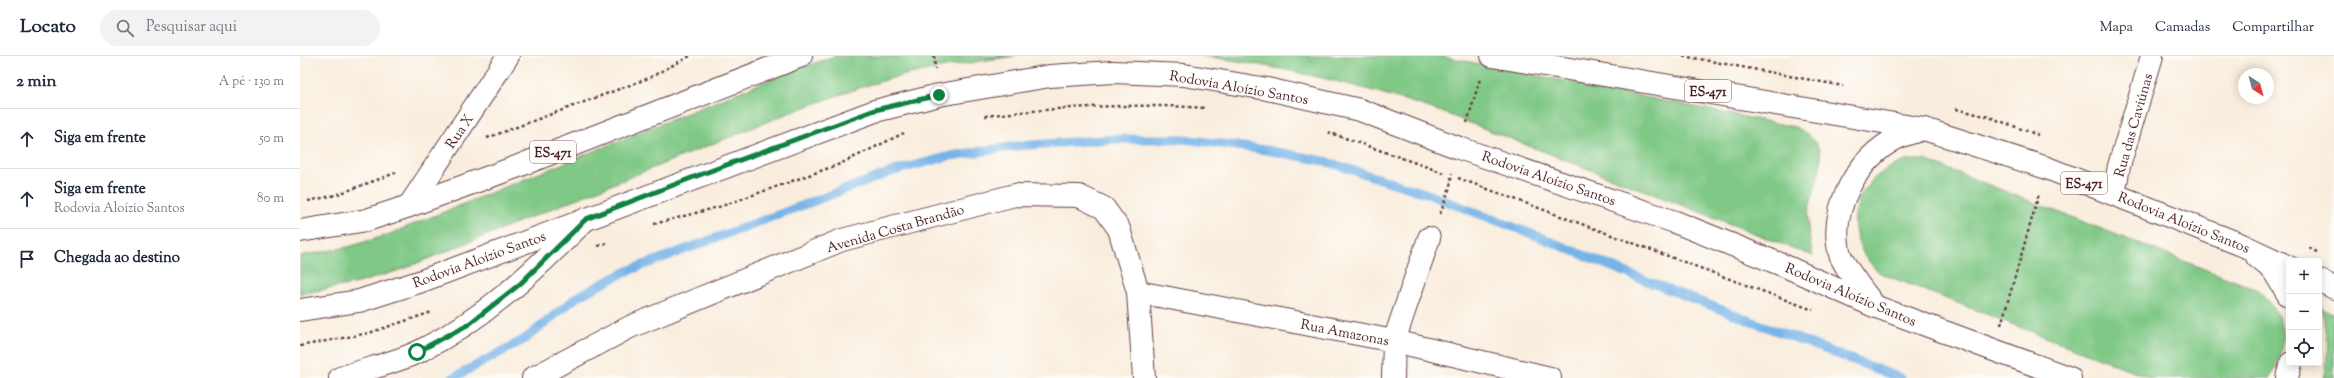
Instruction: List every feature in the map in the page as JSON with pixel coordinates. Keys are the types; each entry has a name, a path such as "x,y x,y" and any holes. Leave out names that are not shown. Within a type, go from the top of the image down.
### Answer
{"main road":[{"name":"Rua X","path":"409,206 508,56"},
{"name":"ES-471","path":"304,226 367,220 409,206 516,167 801,56"},
{"name":"Rodovia Aloízio Santos","path":"1492,56 1924,129 2047,168 2242,245 2286,265"},
{"name":"Rua das Caviúnas","path":"2114,194 2119,166 2152,56"},
{"name":"Rodovia Aloízio Santos","path":"300,310 359,301 419,282 875,110 939,95 1050,76 1113,72 1184,75 1267,89 1360,110 1460,148 1674,222 1785,266 1874,306 2059,376"},
{"path":"1874,306 1853,277 1839,252 1838,217 1847,186 1871,158 1897,138 1924,129"},
{"name":"Avenida Costa Brandão","path":"533,378 630,327 842,240 1015,195 1079,196 1104,208 1118,229 1138,292 1144,378"},
{"path":"340,378 417,352 469,324 520,284 586,219"},
{"path":"1393,378 1394,341 1429,238"},
{"path":"2242,245 2273,270 2288,294"},
{"path":"2322,282 2334,288"},
{"name":"Rua Amazonas","path":"1138,292 1394,341 1550,378"},
{"path":"2287,378 2291,366"}],"path":[{"path":"443,154 649,78 690,56"},
{"path":"982,116 1048,108 1113,105 1213,108"},
{"path":"1326,131 1818,312"},
{"path":"651,225 722,206 840,164 907,132"},
{"path":"1994,351 2047,168"},
{"path":"300,202 336,195 402,171"},
{"path":"1439,217 1450,187"},
{"path":"595,247 616,238"},
{"path":"300,346 369,333 434,312"}],"green space":[{"path":"835,56 1015,56 919,72 849,92 794,111 400,270 358,283 300,294 300,256 348,247 387,235 781,75"},
{"path":"1203,56 1440,56 1795,127 1808,135 1816,144 1820,154 1819,175 1808,216 1813,256 1439,111 1381,93 1293,71"},
{"path":"1910,160 1925,160 2258,290 2275,310 2280,321 2282,331 2280,354 2270,378 2151,378 1880,273 1866,257 1858,240 1855,223 1857,207 1864,191 1875,178 1890,167"},
{"path":"2322,309 2334,315 2334,378 2323,378 2327,360 2327,334"}],"waterway":[{"path":"453,378 525,339 577,297 625,272 894,171 950,156 1017,146 1114,139 1184,139 1266,150 1324,161 1425,193 1537,236 1649,282 1900,378"}],"route":[{"path":"417,352 469,324 520,284 586,219 875,110 939,95"}]}
